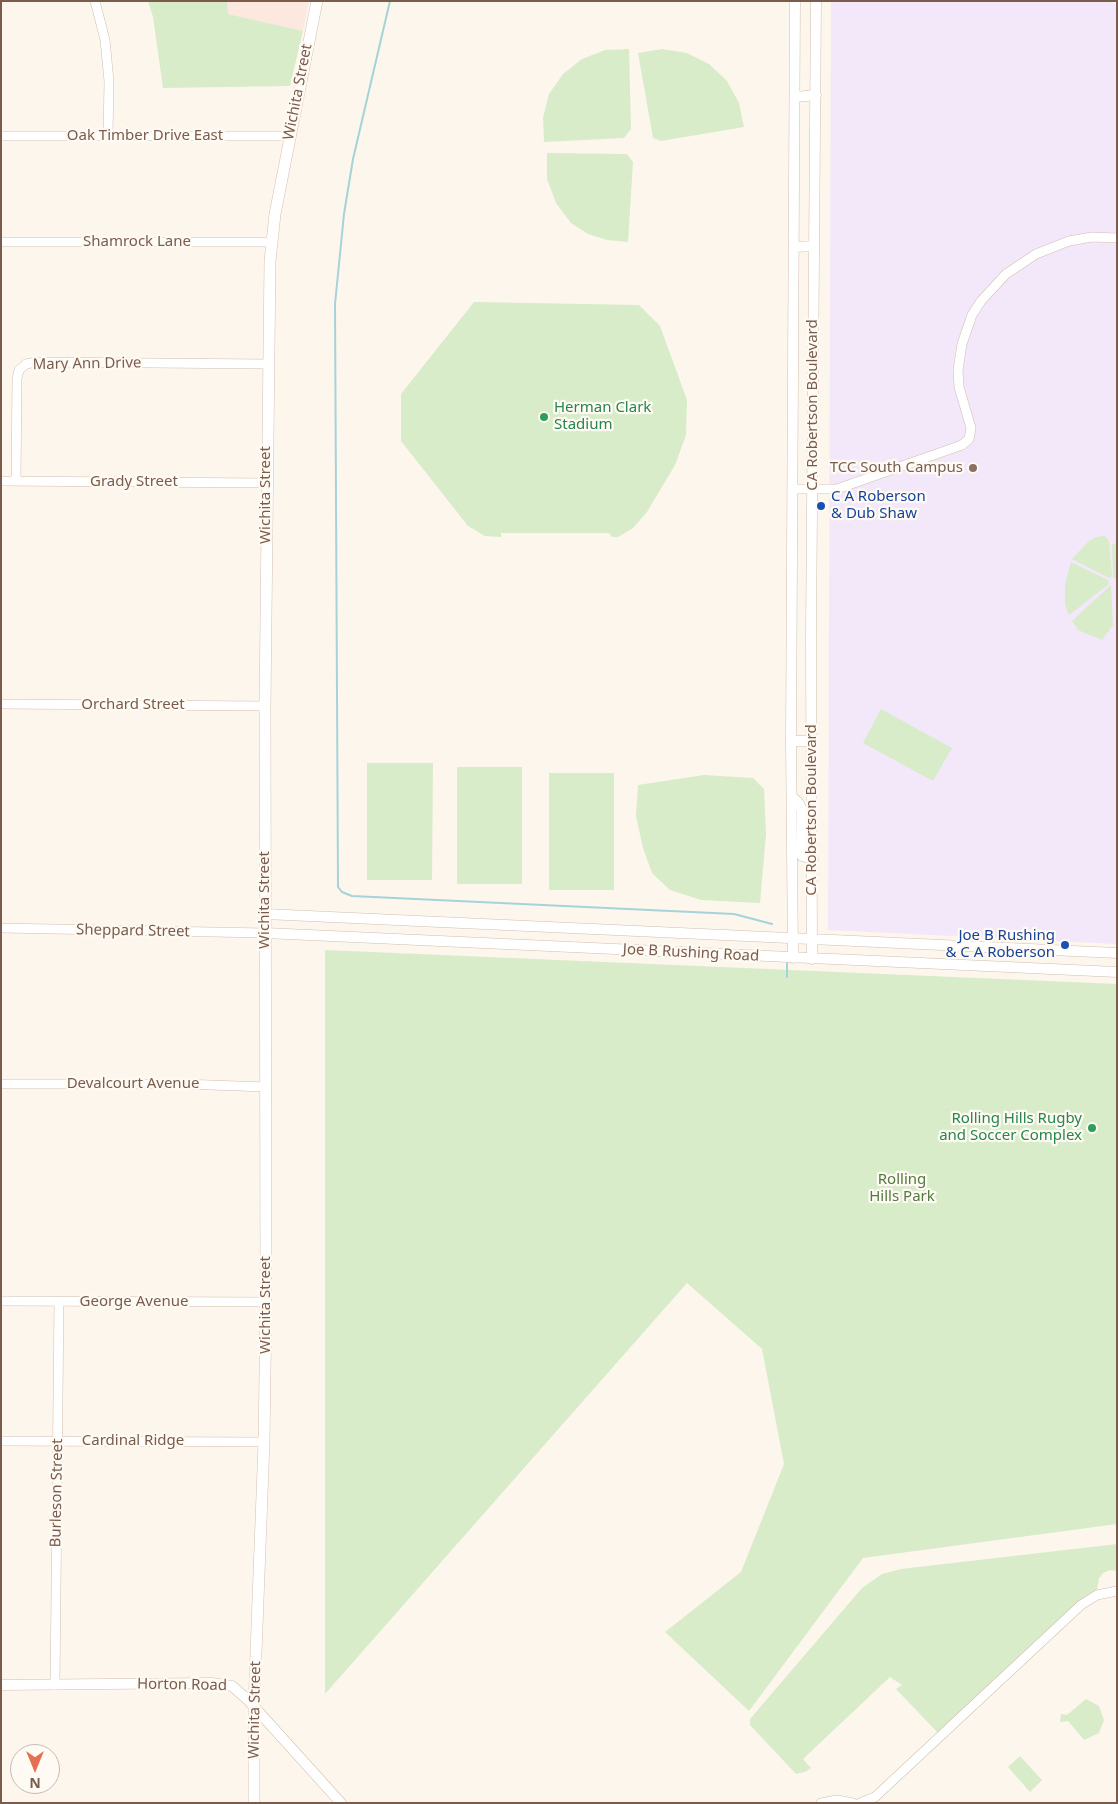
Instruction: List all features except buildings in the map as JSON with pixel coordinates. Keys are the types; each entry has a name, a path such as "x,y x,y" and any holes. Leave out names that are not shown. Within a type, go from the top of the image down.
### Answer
{"main road":[{"name":"Wichita Street","path":"254,1803 254,1706 264,1442 266,1302 265,706 267,364 272,242 290,136 317,1"}],"street":[{"path":"95,1 105,40 109,81 108,136"},
{"name":"CA Robertson Boulevard","path":"793,958 791,741 794,489 795,1"},
{"name":"CA Robertson Boulevard","path":"812,959 811,635 816,1"},
{"path":"795,97 816,95"},
{"name":"Oak Timber Drive East","path":"1,135 290,136"},
{"path":"794,489 841,488 962,445 969,439 971,428 959,387 958,370 962,344 972,315 981,300 1006,274 1036,254 1069,241 1092,237 1117,238"},
{"name":"Shamrock Lane","path":"1,242 272,242"},
{"path":"794,247 814,246"},
{"name":"Mary Ann Drive","path":"16,481 17,379 19,370 26,364 36,362 267,364"},
{"name":"Grady Street","path":"1,481 266,483"},
{"path":"793,636 811,635"},
{"name":"Orchard Street","path":"1,704 265,706"},
{"path":"791,741 812,741"},
{"path":"792,797 798,802 802,810 802,856 813,859"},
{"name":"Joe B Rushing Road","path":"265,914 1117,953"},
{"name":"Sheppard Street","path":"1,928 265,933"},
{"name":"Joe B Rushing Road","path":"265,933 1117,972"},
{"path":"1045,968 1047,950"},
{"name":"Devalcourt Avenue","path":"1,1084 183,1084 266,1087"},
{"name":"George Avenue","path":"1,1302 266,1302"},
{"name":"Burleson Street","path":"55,1685 59,1302"},
{"name":"Cardinal Ridge","path":"1,1441 264,1442"},
{"path":"860,1803 875,1797 1081,1605 1097,1595 1117,1591"},
{"name":"Horton Road","path":"1,1685 225,1684 238,1689 341,1803"},
{"path":"822,1803 837,1800 853,1803"}],"shaded area":[{"path":"227,1 309,1 303,31 228,14"},
{"name":"TCC South Campus","path":"831,1 1110,1 1117,5 1117,944 828,930"}],"green space":[{"path":"148,1 227,1 228,14 303,31 290,86 163,88 153,17"},
{"path":"629,49 631,129 624,138 544,142 543,118 549,94 563,74 582,59 605,50"},
{"path":"662,49 687,53 709,64 727,81 739,103 744,127 661,141 653,138 638,53"},
{"path":"547,153 627,154 633,162 628,242 607,240 588,234 571,223 556,203 547,179"},
{"name":"Herman Clark Stadium","path":"474,302 639,305 660,326 687,400 686,435 675,465 647,512 633,528 618,537 612,537 609,533 501,533 501,537 485,536 468,526 401,441 401,394"},
{"path":"1105,536 1109,541 1112,576 1109,578 1072,559 1088,542 1096,537"},
{"path":"1117,542 1116,578 1113,577 1112,545"},
{"path":"1071,562 1108,580 1109,584 1069,615 1065,605 1065,585"},
{"path":"1111,585 1113,625 1102,640 1078,630 1072,621"},
{"path":"881,709 952,748 933,781 863,743"},
{"path":"367,763 433,763 432,880 367,880"},
{"path":"457,767 522,767 522,884 457,884"},
{"path":"549,773 614,773 614,890 549,890"},
{"path":"704,775 753,778 764,789 766,834 760,903 701,900 670,890 652,873 643,848 636,816 638,785"},
{"name":"Rolling Hills Park","path":"325,950 1117,984 1117,1524 863,1558 749,1711 665,1632 741,1572 784,1464 762,1349 687,1283 325,1694"},
{"path":"1117,1544 1117,1571 1110,1570 1103,1573 1099,1578 1097,1591 939,1734 896,1689 902,1685 890,1677 803,1759 811,1768 805,1772 796,1774 750,1725 750,1719 862,1588 882,1574 901,1569"},
{"path":"1086,1699 1099,1706 1104,1720 1099,1733 1084,1740 1068,1721 1060,1722 1061,1714 1067,1715"},
{"path":"1020,1756 1042,1780 1030,1792 1008,1767"}],"waterway":[{"path":"390,1 353,159 344,214 335,304 338,887 342,892 352,896 734,914 772,924"},
{"path":"787,963 787,977"}],"place":[{"name":"Herman Clark Stadium","path":"544,417"},
{"name":"TCC South Campus","path":"973,468"},
{"name":"C A Roberson & Dub Shaw","path":"821,506"},
{"name":"Joe B Rushing & C A Roberson","path":"1065,945"},
{"name":"Rolling Hills Rugby and Soccer Complex","path":"1092,1128"}]}
